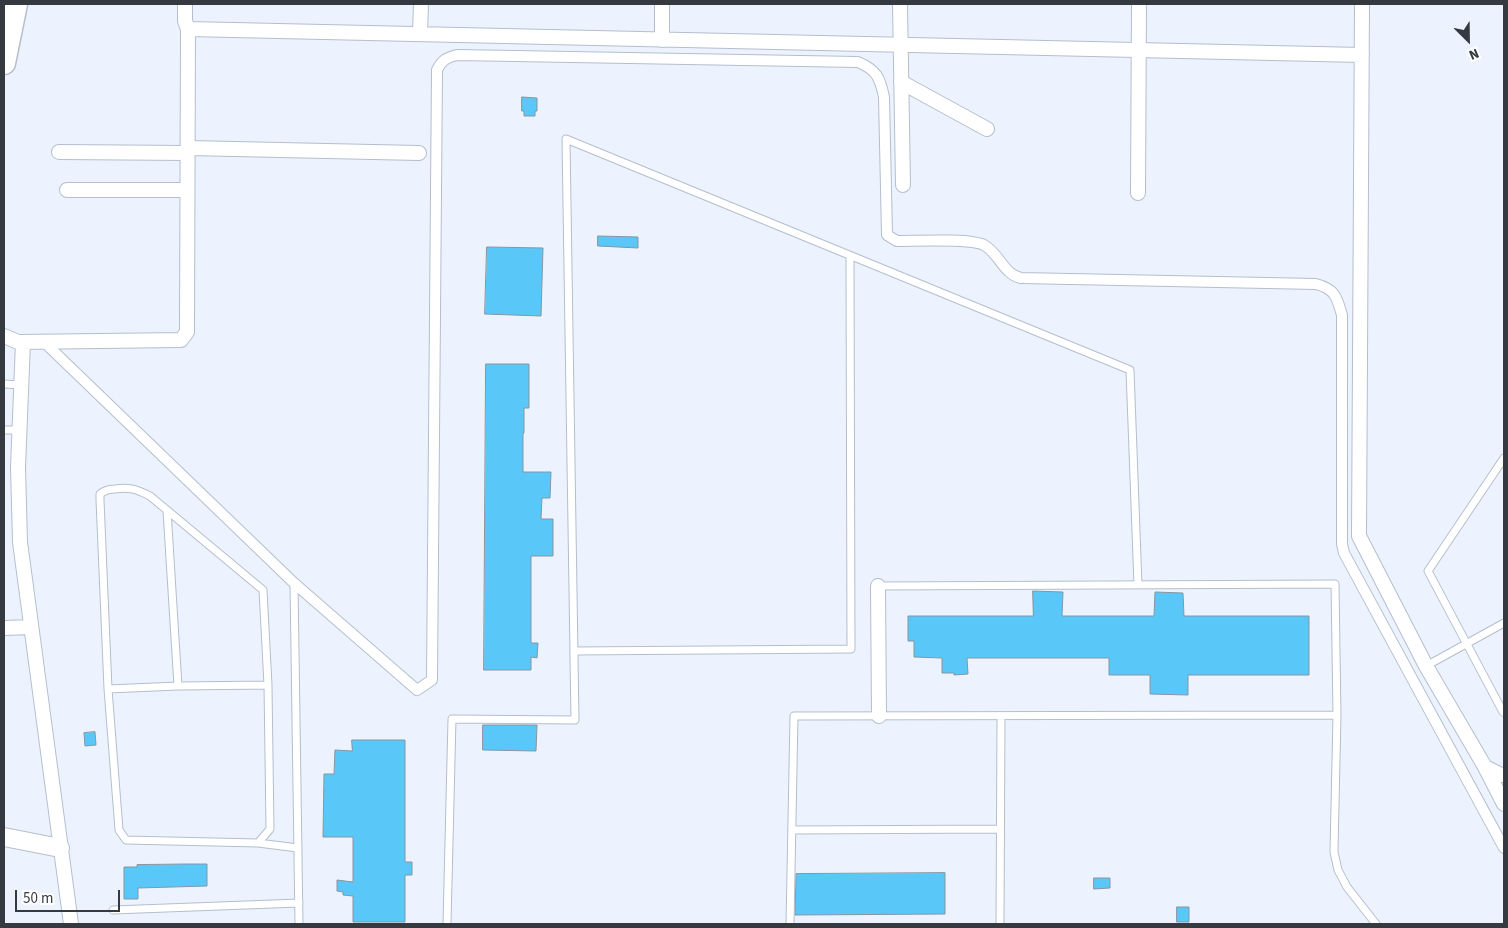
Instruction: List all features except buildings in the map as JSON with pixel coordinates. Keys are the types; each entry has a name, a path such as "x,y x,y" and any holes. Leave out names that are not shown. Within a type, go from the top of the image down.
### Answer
{"main road":[{"path":"4,63 11,11"}],"street":[{"path":"4,336 18,342 181,340 187,332 188,29 185,21 185,4"},
{"path":"420,34 421,4"},
{"path":"662,4 662,40"},
{"path":"900,4 903,185"},
{"path":"1138,193 1139,4"},
{"path":"1362,4 1359,536 1426,666 1485,767 1504,804"},
{"path":"188,29 1362,55"},
{"path":"44,342 294,582 417,690 432,680 437,70 441,62 448,57 457,55 858,62 873,70 877,75 884,97 887,235 897,241 977,242 992,251 1010,273 1015,277 1021,278 1316,284 1328,287 1334,294 1342,315 1342,544 1344,553 1504,848"},
{"path":"901,82 987,129"},
{"path":"59,152 188,151 419,154"},
{"path":"67,190 188,190"},
{"path":"23,342 18,467 20,542 71,924"},
{"path":"878,586 879,716"},
{"path":"4,628 30,626"},
{"path":"1485,767 1504,775"},
{"path":"4,837 60,848"}],"lane":[{"path":"447,924 452,719 575,720 566,139 1130,370 1138,585"},
{"path":"574,651 851,649 850,256"},
{"path":"4,384 21,385"},
{"path":"4,430 19,430"},
{"path":"1503,712 1428,572 1504,458"},
{"path":"258,843 270,829 268,685 263,590 150,496 127,487 104,490 100,494 108,689 119,830 126,840 258,843 298,848"},
{"path":"167,511 178,686"},
{"path":"294,582 299,924"},
{"path":"878,586 1335,584 1337,715 1334,852 1338,870 1346,887 1376,924"},
{"path":"1426,666 1504,623"},
{"path":"108,689 268,685"},
{"path":"790,924 794,716 1337,715"},
{"path":"1000,924 1002,716"},
{"path":"792,830 1000,829"},
{"path":"114,910 299,902"}]}
